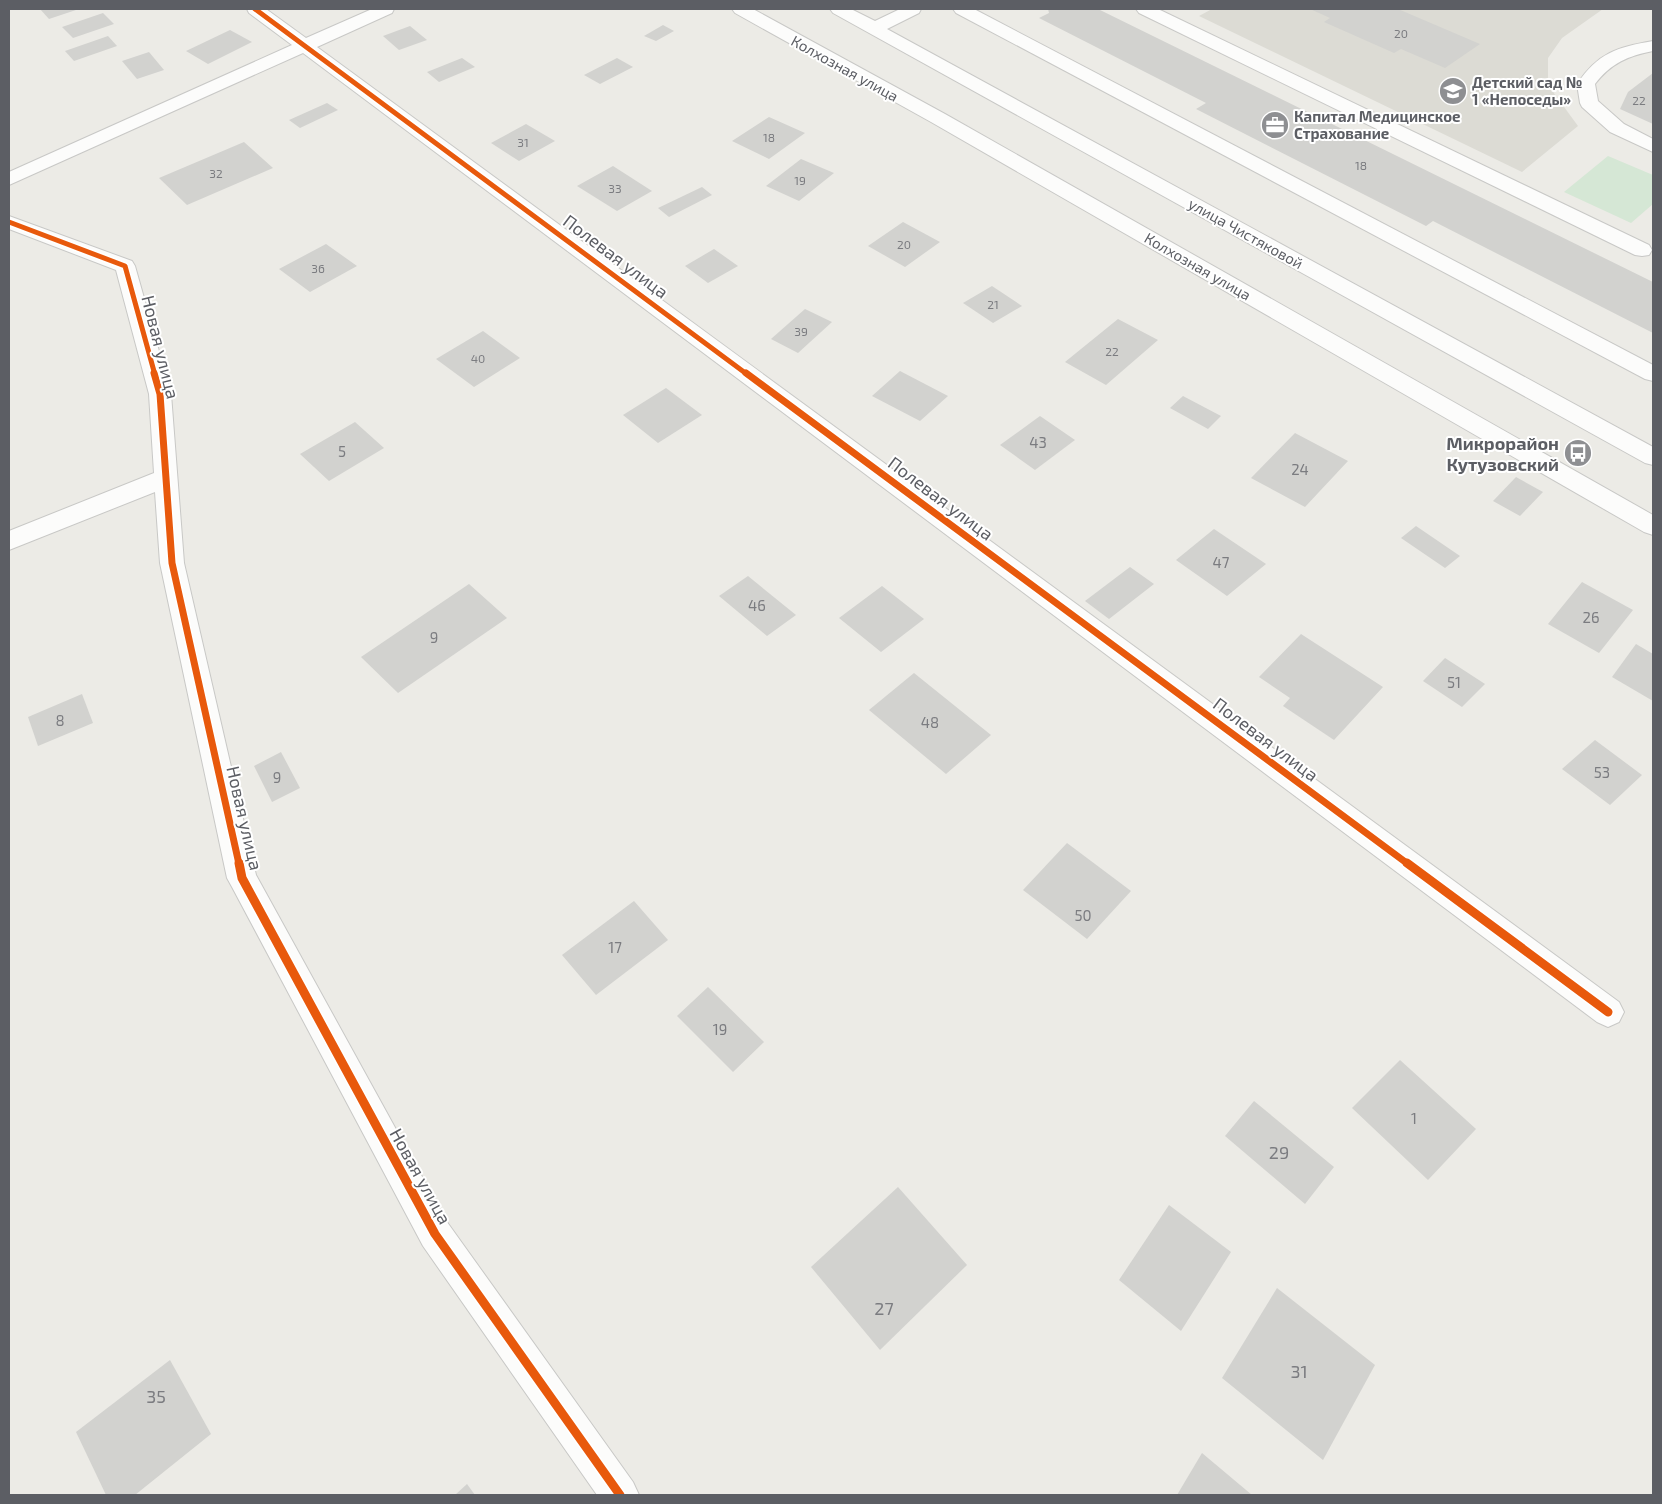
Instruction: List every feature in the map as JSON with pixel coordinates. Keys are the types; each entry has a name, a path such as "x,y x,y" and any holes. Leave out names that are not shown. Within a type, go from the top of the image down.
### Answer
{"street":[{"name":"Полевая улица","path":"255,9 308,46 1608,1012"},
{"path":"9,179 308,46 386,9"},
{"name":"Колхозная улица","path":"741,9 964,133 1653,526"},
{"name":"улица Чистяковой","path":"839,9 1653,457"},
{"path":"875,28 913,9"},
{"path":"962,9 1653,374"},
{"path":"1145,9 1642,250"},
{"path":"1653,46 1619,52 1597,68 1586,84 1589,103 1616,128 1653,146"},
{"name":"Новая улица","path":"9,222 125,266 160,394 172,563 242,878 435,1234 620,1495"},
{"path":"9,541 166,478"}],"shaded area":[{"name":"Детский сад № 1 «Непоседы»","path":"1212,9 1603,9 1562,38 1548,58 1548,85 1578,126 1522,172 1199,16"}],"green space":[{"path":"1608,156 1653,175 1653,204 1631,223 1564,192"}],"building":[{"path":"40,9 79,9 49,19"},
{"path":"1048,9 1098,9 1653,282 1653,333 1433,221 1426,226 1196,109 1206,103 1039,18 1049,13"},
{"path":"1310,9 1398,9 1480,44 1445,68 1401,49 1394,53 1324,22 1330,18"},
{"path":"103,13 114,24 73,38 62,27"},
{"path":"663,25 674,31 656,41 644,36"},
{"path":"410,26 427,40 399,50 383,36"},
{"path":"230,30 252,42 208,64 186,51"},
{"path":"108,36 117,46 74,61 65,51"},
{"path":"149,52 164,70 137,79 122,61"},
{"path":"462,58 475,67 439,82 427,72"},
{"path":"617,58 633,67 600,84 584,75"},
{"path":"1653,73 1653,124 1620,109 1628,92"},
{"path":"327,103 338,110 300,128 289,120"},
{"path":"769,117 805,133 769,159 732,141"},
{"path":"526,124 555,141 519,161 491,143"},
{"path":"244,142 273,168 187,205 159,178"},
{"path":"801,159 834,173 799,201 766,186"},
{"path":"613,166 652,191 617,211 577,186"},
{"path":"702,187 712,195 669,217 658,208"},
{"path":"903,222 940,242 905,267 868,246"},
{"path":"326,244 357,266 310,292 279,269"},
{"path":"714,249 738,266 708,283 685,266"},
{"path":"992,286 1022,306 993,323 963,303"},
{"path":"805,309 832,322 798,353 771,339"},
{"path":"1118,319 1158,340 1106,385 1065,362"},
{"path":"483,331 520,358 474,387 436,359"},
{"path":"900,371 948,396 920,421 872,396"},
{"path":"666,388 702,415 658,443 623,415"},
{"path":"1183,396 1221,416 1208,429 1170,408"},
{"path":"1040,416 1075,440 1035,470 1000,445"},
{"path":"355,422 384,448 329,481 300,454"},
{"path":"1295,433 1348,461 1305,507 1251,478"},
{"path":"1516,477 1543,492 1520,516 1493,501"},
{"path":"1416,526 1460,556 1445,568 1401,538"},
{"path":"1214,529 1266,564 1227,596 1176,560"},
{"path":"1130,567 1154,584 1109,619 1085,601"},
{"path":"748,576 796,615 767,636 719,596"},
{"path":"1582,582 1633,610 1599,653 1548,624"},
{"path":"469,584 507,618 398,693 361,657"},
{"path":"882,586 924,619 881,652 839,618"},
{"path":"1301,634 1383,687 1334,740 1283,706 1290,698 1259,677"},
{"path":"1636,644 1653,654 1653,701 1612,677"},
{"path":"1445,658 1485,684 1462,707 1423,681"},
{"path":"914,673 991,735 946,774 869,710"},
{"path":"82,694 93,723 38,746 28,717"},
{"path":"1595,740 1642,775 1610,805 1562,769"},
{"path":"281,752 300,788 272,802 254,766"},
{"path":"1067,843 1131,891 1087,939 1023,890"},
{"path":"634,901 668,940 596,995 562,955"},
{"path":"708,987 764,1042 733,1072 677,1016"},
{"path":"1400,1060 1476,1129 1428,1180 1352,1108"},
{"path":"1254,1101 1334,1167 1305,1204 1225,1136"},
{"path":"898,1187 967,1265 880,1350 811,1267"},
{"path":"1169,1205 1231,1252 1181,1331 1119,1280"},
{"path":"1277,1288 1375,1365 1323,1460 1222,1378"},
{"path":"170,1360 211,1434 135,1495 106,1495 76,1432"},
{"path":"1202,1453 1252,1495 1177,1495"},
{"path":"467,1484 475,1495 455,1495"}],"cycle path":[{"path":"255,9 1608,1012"},
{"path":"9,222 125,266 160,394 172,563 242,878 435,1234 620,1495"}],"place":[{"name":"Детский сад № 1 «Непоседы»","path":"1453,91"},
{"name":"Капитал Медицинское Страхование","path":"1275,125"},
{"name":"Микрорайон Кутузовский","path":"1578,453"}]}
